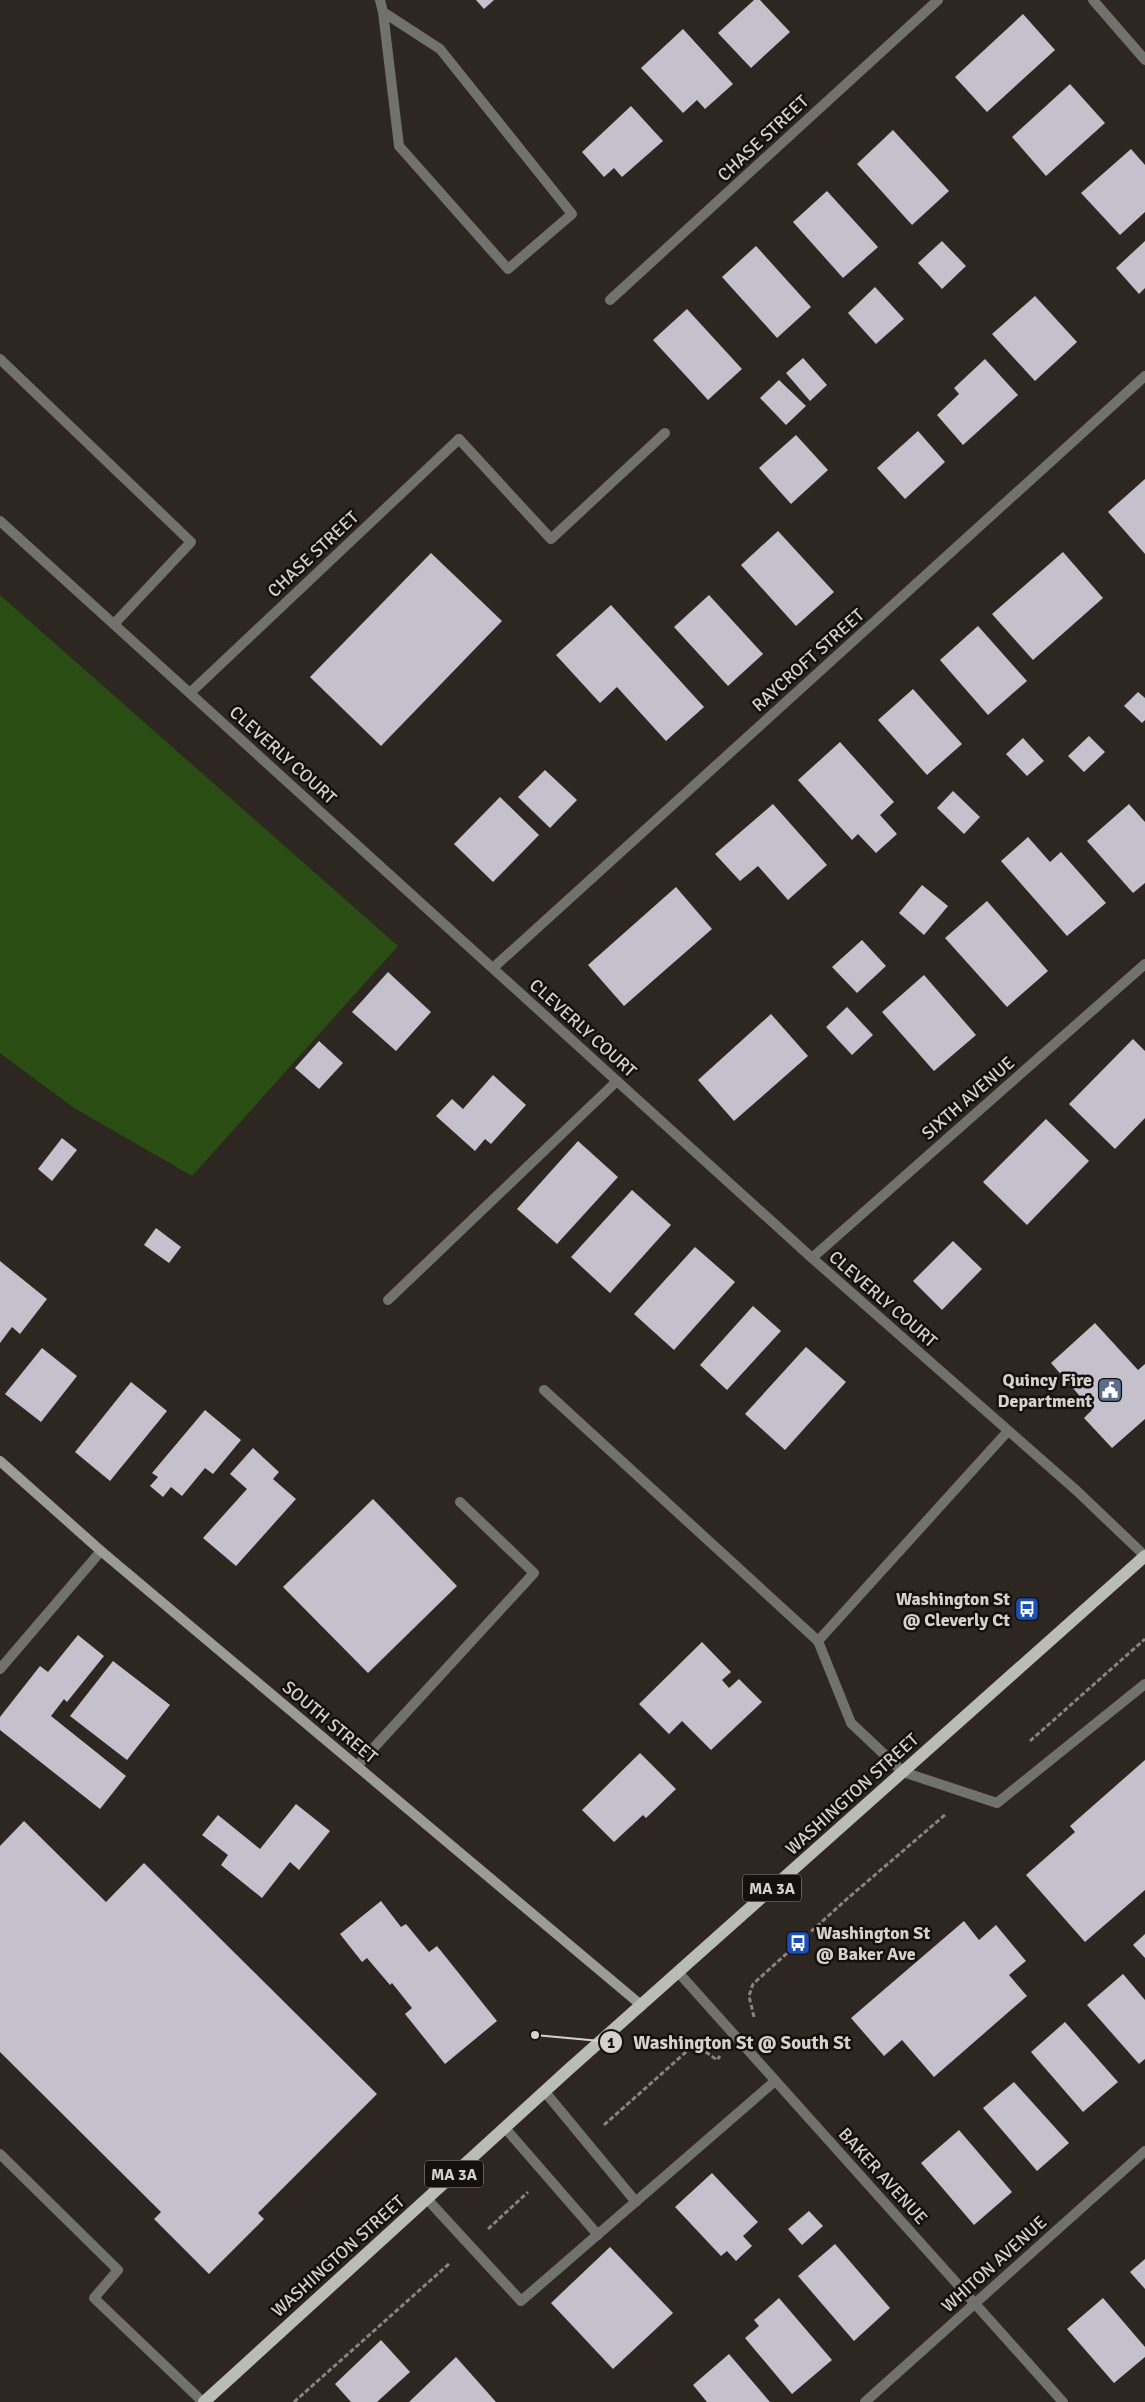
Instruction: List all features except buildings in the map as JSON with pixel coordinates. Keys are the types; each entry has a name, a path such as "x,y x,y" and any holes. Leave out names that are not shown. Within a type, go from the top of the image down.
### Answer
{"main road":[{"name":"SOUTH STREET","path":"0,1462 101,1551 641,2005"},
{"name":"WASHINGTON STREET","path":"204,2402 641,2005 1145,1556"}],"street":[{"path":"380,0 399,146 508,269 572,214 440,49 383,12"},
{"name":"CHASE STREET","path":"610,300 938,0"},
{"path":"1093,0 1145,60"},
{"path":"0,359 191,542 114,624"},
{"name":"RAYCROFT STREET","path":"493,968 1145,376"},
{"name":"CHASE STREET","path":"190,693 459,439 551,539 664,433"},
{"name":"CLEVERLY COURT","path":"0,521 812,1258 1077,1491 1145,1556"},
{"name":"SIXTH AVENUE","path":"812,1258 1145,964"},
{"path":"388,1300 616,1081"},
{"path":"544,1390 818,1641 851,1723 903,1772 997,1803 1145,1684"},
{"path":"818,1641 1008,1431"},
{"path":"357,1766 534,1573 460,1502"},
{"path":"0,1669 101,1551"},
{"name":"BAKER AVENUE","path":"678,1972 1063,2402"},
{"path":"427,2199 521,2302 775,2080"},
{"path":"545,2092 636,2202"},
{"path":"505,2128 598,2235"},
{"name":"WHITON AVENUE","path":"865,2402 1145,2150"},
{"path":"0,2154 118,2270 94,2298 204,2402"}],"path":[{"path":"1028,1742 1145,1639"},
{"path":"752,2023 755,2020 749,1996 754,1984 848,1898 969,1794"},
{"path":"586,2141 695,2044 717,2060 723,2053"},
{"path":"294,2402 547,2175"}],"green space":[{"path":"0,595 398,946 192,1176 74,1108 0,1053"}],"place":[{"name":"Quincy Fire Department","path":"1110,1390"},
{"name":"Washington St @ Cleverly Ct","path":"1027,1609"},
{"name":"Washington St @ Baker Ave","path":"798,1943"},
{"name":"Washington St @ South St","path":"535,2035"}]}
